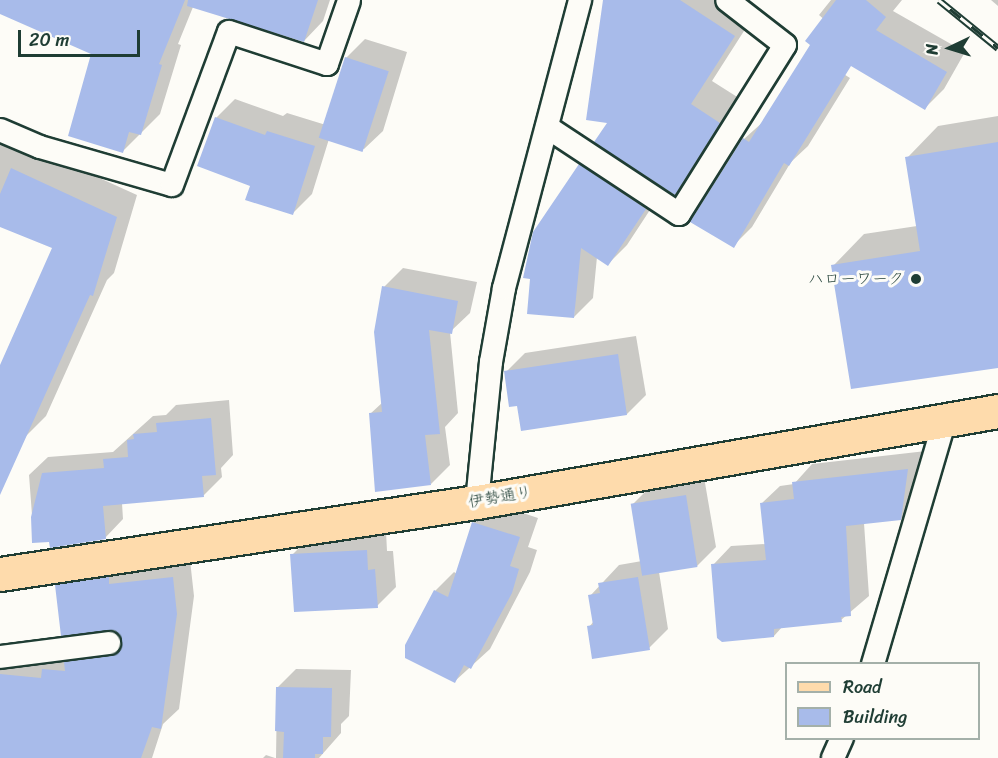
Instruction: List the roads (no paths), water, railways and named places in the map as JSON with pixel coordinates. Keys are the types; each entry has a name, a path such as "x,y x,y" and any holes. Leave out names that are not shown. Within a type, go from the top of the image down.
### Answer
{"main road":[{"name":"伊勢通り","path":"0,574 477,502 998,411"}],"lane":[{"path":"0,130 40,147 172,184 229,32 327,63 349,0"},
{"path":"477,502 490,362 504,288 580,0"},
{"path":"548,127 679,214 785,45 727,0"},
{"path":"873,662 945,420"},
{"path":"0,657 109,643"},
{"path":"833,758 841,740"}],"railway":[{"path":"939,0 998,48"}],"place":[{"name":"ハローワーク","path":"916,279"}]}
